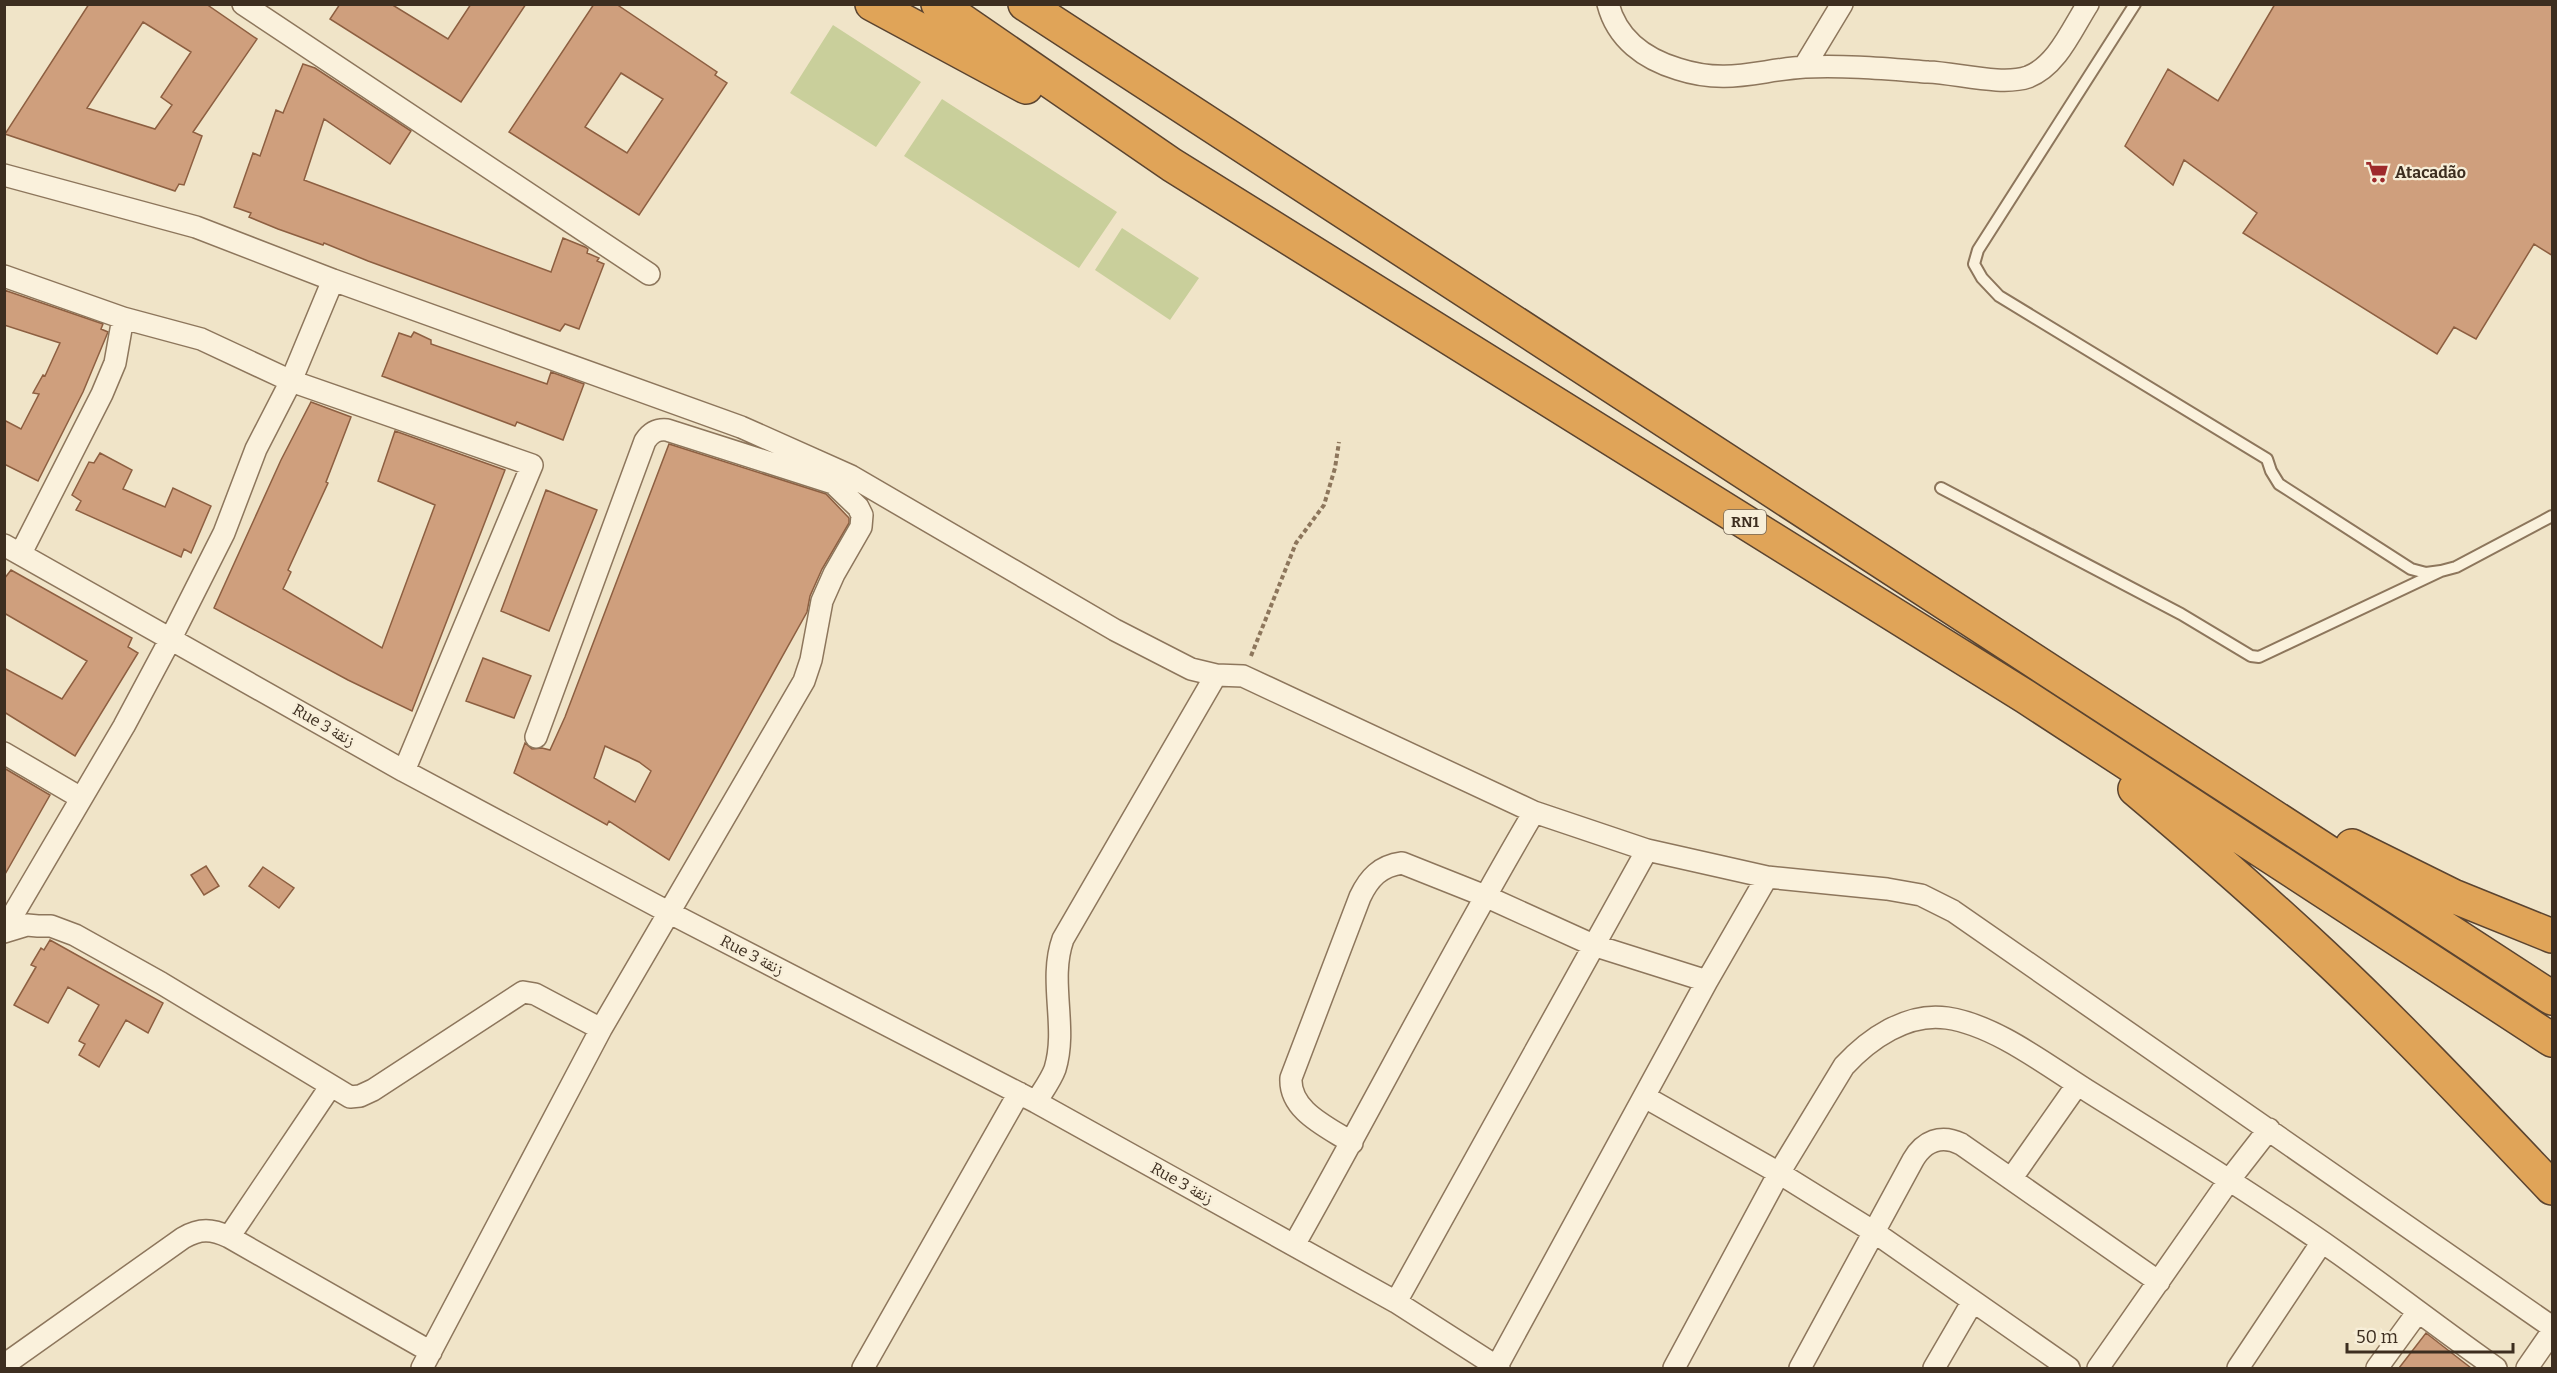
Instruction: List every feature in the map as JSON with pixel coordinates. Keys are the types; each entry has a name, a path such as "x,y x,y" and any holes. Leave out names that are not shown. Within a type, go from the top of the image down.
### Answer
{"highway":[{"path":"872,4 1172,165"},
{"name":"RN1","path":"938,4 1172,165 2026,698 2553,1040"},
{"name":"RN1","path":"1028,4 1081,41 2553,998"},
{"path":"2052,672 2340,841 2453,896 2553,936"},
{"path":"2026,698 2208,850 2324,956 2440,1070 2553,1188"}],"street":[{"path":"243,4 649,274"},
{"path":"1608,4 1621,33 1630,44 1651,59 1679,70 1715,77 1744,77 1804,67 1906,70 1992,79 2020,79 2040,71 2052,60 2088,4"},
{"path":"1804,67 1842,4"},
{"path":"4,176 196,227 333,280 730,423 841,472 1115,630 1191,669 1216,675 1243,676 1534,812 1647,850 1767,877 1887,889 1921,895 1953,911 2269,1129 2553,1330 2527,1368"},
{"path":"4,276 123,318 201,339 291,381 532,465 404,771"},
{"path":"4,931 148,683 171,638 224,533 256,449 291,381 333,280"},
{"path":"13,549 102,394 115,363 123,318"},
{"path":"4,1365 192,1233 211,1230 229,1237 426,1360 601,1029 804,681 811,660 822,601 834,574 861,527 862,515 858,507 833,483 667,430 650,434 645,441 536,737"},
{"name":"Rue 3 زنقة","path":"13,549 404,771 670,913 1028,1097 1396,1302 1497,1368"},
{"path":"863,1368 1028,1097 1055,1070 1059,1036 1058,956 1064,939 1216,675"},
{"path":"4,753 81,798"},
{"path":"1294,1245 1352,1143 1485,896 1534,812"},
{"path":"1396,1302 1647,850"},
{"path":"1352,1143 1306,1112 1295,1101 1290,1089 1291,1078 1368,881 1379,870 1402,863 1485,896 1593,945 1707,981"},
{"path":"1497,1368 1707,981 1767,877"},
{"path":"4,931 27,925 51,926 75,935 105,950 350,1097 366,1093 522,992 535,994 601,1029"},
{"path":"1674,1368 1779,1173 1844,1066 1874,1039 1903,1023 1930,1017 1959,1020 2001,1038 2230,1179 2322,1242 2496,1368"},
{"path":"2011,1179 2077,1085"},
{"path":"229,1237 330,1087"},
{"path":"1645,1097 1779,1173 1874,1232 2069,1368"},
{"path":"2098,1368 2230,1179 2269,1129"},
{"path":"1800,1368 1917,1152 1931,1142 1942,1139 1953,1140 2159,1282"},
{"path":"2238,1368 2322,1242"},
{"path":"1934,1368 1973,1300"},
{"path":"2377,1368 2417,1313"}],"lane":[{"path":"2135,4 1975,258 1976,270 1999,296 2267,459 2279,484 2411,569 2426,573 2441,572"},
{"path":"1941,488 2181,614 2251,656 2259,657 2456,567 2553,516"}],"path":[{"path":"1243,676 1296,543 1324,505 1335,468 1338,442"}],"green space":[{"path":"833,25 921,82 876,147 790,93"},
{"path":"942,99 1117,212 1079,268 904,156"},
{"path":"1122,228 1199,278 1170,320 1095,270"}],"building":[{"path":"89,4 206,4 257,39 193,132 202,136 184,185 179,184 175,191 5,134","holes":["143,22 191,52 161,97 172,105 155,129 87,108"]},
{"path":"340,4 391,4 448,39 471,4 526,4 461,102 330,19"},
{"path":"594,4 616,4 717,72 715,75 727,83 639,215 509,132","holes":["621,73 663,99 627,153 585,127"]},
{"name":"Atacadão","path":"2275,4 2553,4 2553,256 2534,244 2476,339 2454,327 2437,354 2243,233 2257,213 2184,160 2173,185 2125,146 2168,69 2218,101"},
{"path":"303,64 315,68 411,131 390,164 324,119 304,180 551,272 563,238 585,247 588,249 587,253 599,258 597,261 604,264 579,329 565,324 560,331 324,243 323,245 278,229 249,217 251,213 234,207 253,153 260,156 276,110 283,113"},
{"path":"4,290 103,324 101,329 108,332 83,392 38,481 4,464 4,420 21,429 39,394 33,393 43,375 45,376 60,343 4,325"},
{"path":"414,332 431,340 431,344 547,384 551,372 584,384 563,440 517,422 515,426 382,376 399,333 411,337"},
{"path":"311,402 351,417 326,482 328,483 288,570 291,572 283,589 382,648 435,505 378,481 395,431 505,470 412,711 348,680 214,608 281,460"},
{"path":"669,444 826,494 849,518 849,523 822,569 810,596 807,612 669,860 609,821 607,825 514,773 525,743 532,749 550,750 565,717","holes":["605,746 639,762 651,771 635,802 594,778"]},
{"path":"100,453 132,470 123,489 165,507 173,488 211,506 191,553 184,549 181,557 76,510 81,501 72,495 89,462 94,463"},
{"path":"546,490 597,510 549,631 501,611"},
{"path":"11,570 132,638 128,647 138,653 75,756 4,712 4,668 62,699 87,661 4,613 4,579"},
{"path":"483,658 531,676 514,718 466,701"},
{"path":"4,768 50,795 4,876"},
{"path":"206,866 219,886 204,895 191,875"},
{"path":"263,867 294,888 279,908 249,886"},
{"path":"50,940 163,1003 148,1033 126,1020 99,1067 79,1055 85,1044 79,1041 99,1005 68,987 48,1023 14,1005 36,967 31,965 41,948 44,950"},
{"path":"2426,1333 2471,1368 2399,1368"}],"place":[{"name":"Atacadão","path":"2377,172"}]}
